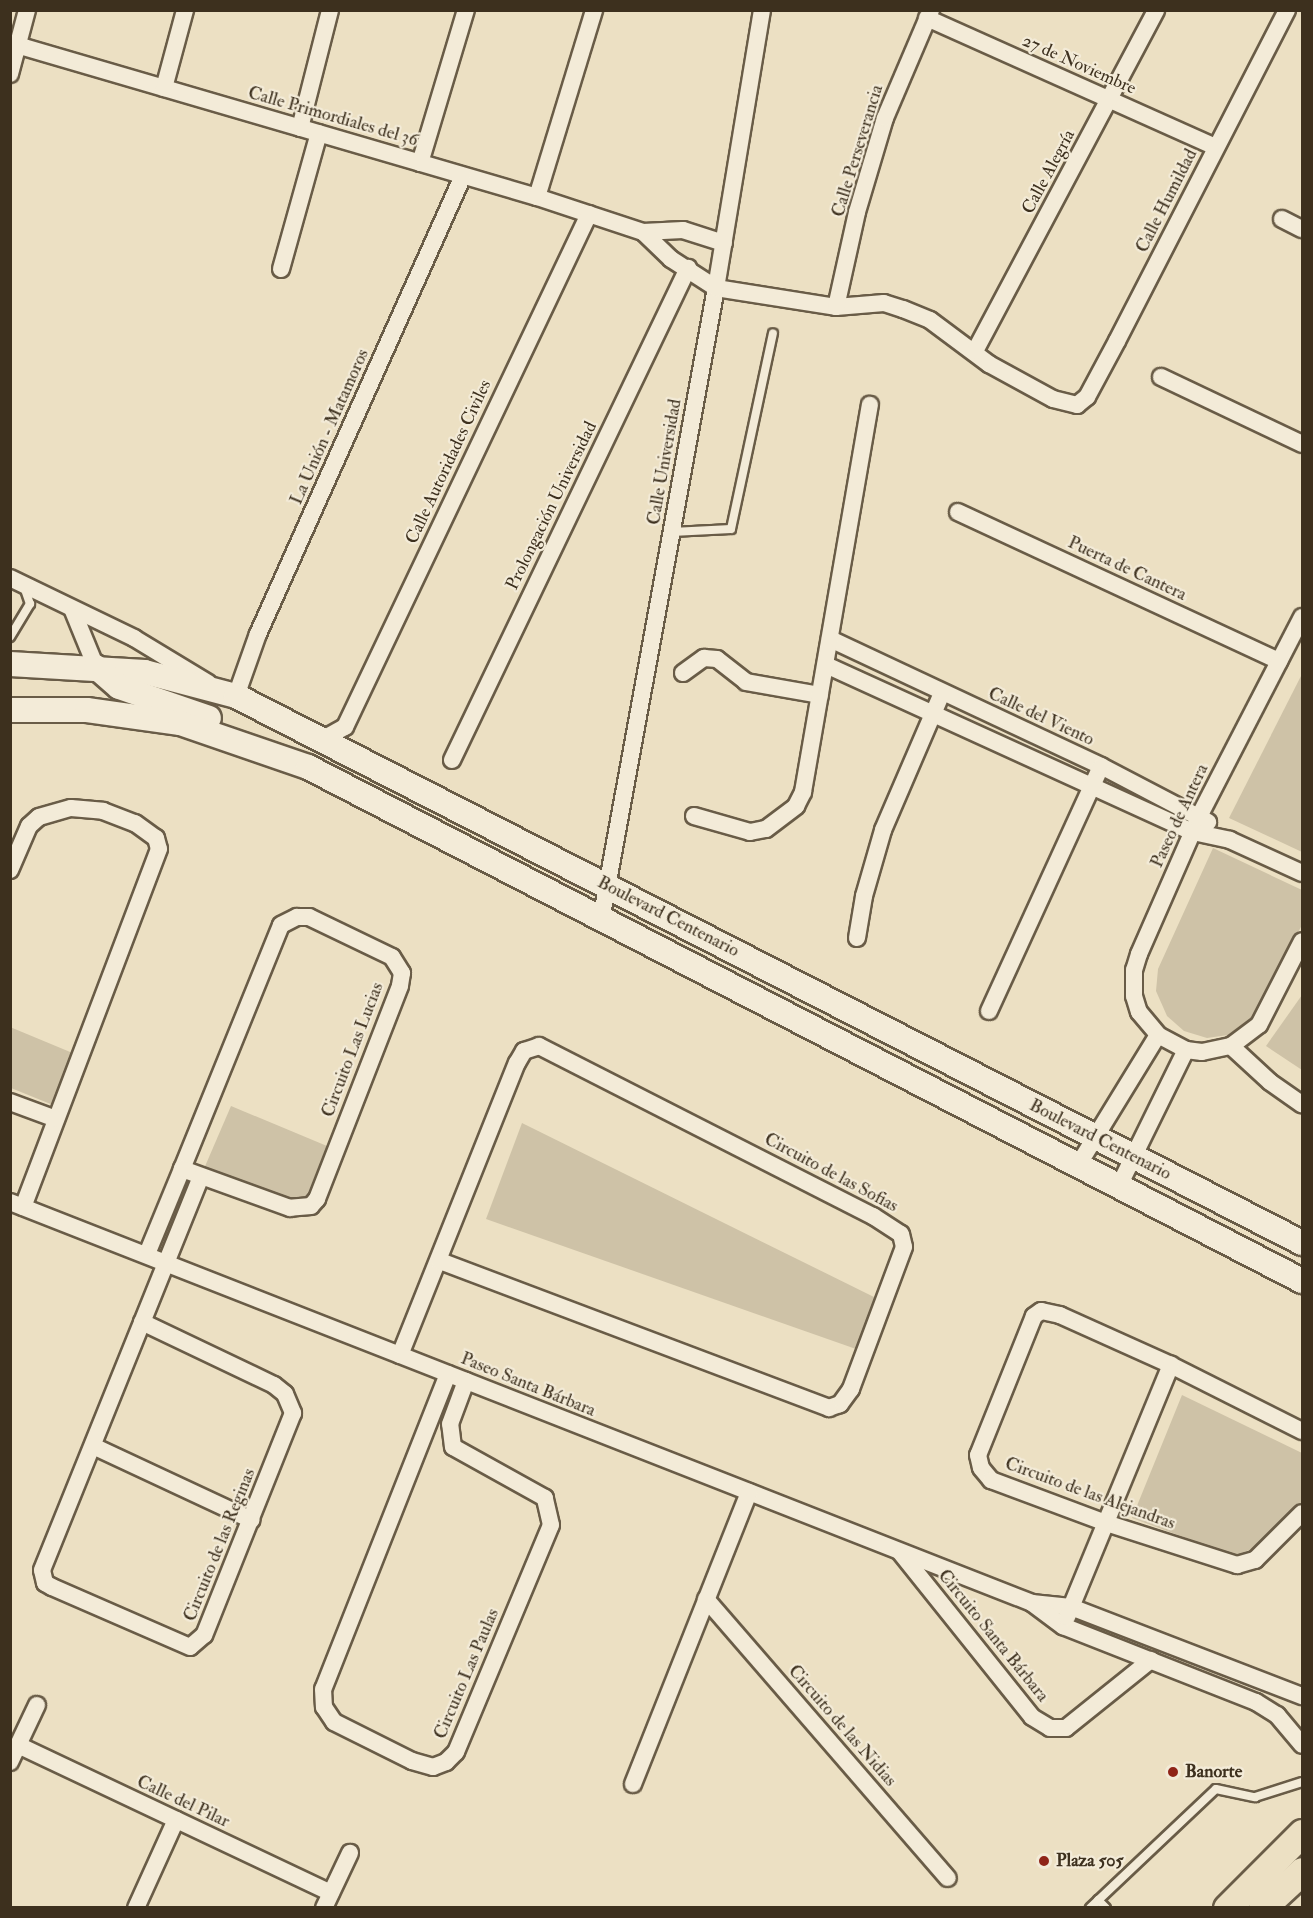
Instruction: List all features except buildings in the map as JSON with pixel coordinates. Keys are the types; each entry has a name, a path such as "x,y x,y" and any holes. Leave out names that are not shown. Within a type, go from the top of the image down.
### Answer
{"main road":[{"name":"Boulevard Centenario","path":"10,664 96,667 146,672 227,693 323,739 1302,1243"},
{"path":"96,667 119,687 214,720 251,745"},
{"name":"Boulevard Centenario","path":"10,710 87,710 144,717 251,745 308,767 1077,1167 1302,1281"},
{"path":"1227,1908 1302,1833"},
{"path":"1262,1908 1302,1871"}],"street":[{"path":"10,74 14,44 27,10"},
{"path":"164,88 185,10"},
{"path":"300,128 330,10"},
{"path":"420,163 466,10"},
{"path":"537,197 594,10"},
{"name":"Calle Universidad","path":"601,920 717,288 762,10"},
{"name":"Calle Alegría","path":"975,351 1156,10"},
{"name":"Calle Humildad","path":"1077,405 1087,397 1117,341 1287,10"},
{"name":"27 de Noviembre","path":"929,14 1109,101 1216,147"},
{"name":"Calle Perseverancia","path":"836,307 857,212 885,118 929,14"},
{"name":"Calle Primordiales del 36","path":"14,44 537,197 643,232 683,230 724,243"},
{"path":"281,269 319,133"},
{"name":"La Unión - Matamoros","path":"227,693 258,634 463,176"},
{"name":"Calle Autoridades Civiles","path":"345,727 589,214"},
{"path":"1282,219 1302,229"},
{"name":"Calle Primordiales del 36","path":"643,232 663,253 717,288 836,307 884,303 903,309 930,320 975,351 989,364 1053,399 1077,405"},
{"name":"Prolongación Universidad","path":"452,760 688,268"},
{"path":"1161,378 1302,444"},
{"path":"694,816 750,832 766,829 783,819 796,806 803,792 870,405"},
{"name":"Puerta de Cantera","path":"958,512 1279,661"},
{"path":"16,581 73,611 134,638 227,693"},
{"path":"73,611 96,667"},
{"name":"Paseo de Antera","path":"1158,1035 1139,1012 1134,996 1134,970 1200,815 1302,617"},
{"name":"Calle del Viento","path":"830,639 1200,815 1230,840"},
{"path":"683,673 705,658 717,659 746,682 820,695"},
{"name":"Calle del Viento","path":"826,665 1091,788 1192,832 1230,840 1302,873"},
{"path":"857,938 873,861 942,693"},
{"path":"323,739 345,727 349,753"},
{"path":"989,1011 1101,766"},
{"path":"10,870 29,826 39,817 71,808 103,811 135,823 156,838 159,849 56,1119 17,1204"},
{"name":"Circuito Las Lucias","path":"147,1254 281,925 297,917 309,917 392,957 402,974 400,986 317,1199 305,1209 290,1208 182,1169"},
{"path":"1077,1167 1158,1035 1186,1050 1202,1052 1231,1046 1259,1025 1302,941"},
{"name":"Circuito de las Sofias","path":"400,1355 517,1063 524,1051 539,1046 873,1216 901,1234 904,1247 851,1389 840,1404 829,1408 439,1261"},
{"path":"1231,1046 1270,1082 1302,1104"},
{"path":"1118,1188 1186,1050"},
{"path":"10,1102 56,1119"},
{"path":"166,1262 201,1177"},
{"name":"Paseo Santa Bárbara","path":"17,1204 1032,1603 1063,1626 1256,1702 1277,1715 1302,1745"},
{"name":"Circuito de las Reginas","path":"142,1322 274,1385 291,1403 290,1423 252,1520 204,1635 190,1647 181,1646 52,1587 45,1582 42,1570 166,1262"},
{"name":"Circuito de las Alejandras","path":"1302,1431 1171,1365 1060,1315 1041,1311 1034,1316 978,1455 981,1468 991,1480 1106,1523 1237,1565 1255,1560 1302,1513"},
{"path":"1063,1626 1171,1365"},
{"name":"Circuito Las Paulas","path":"448,1374 323,1689 324,1707 334,1722 412,1761 433,1767 446,1762 456,1752 551,1525 545,1498 453,1447 450,1424 465,1381"},
{"path":"93,1446 252,1520"},
{"path":"633,1784 749,1492"},
{"name":"Circuito Santa Bárbara","path":"900,1551 1032,1717 1050,1728 1065,1728 1151,1660"},
{"name":"Circuito de las Nidias","path":"706,1599 948,1878"},
{"name":"Paseo Santa Bárbara","path":"1032,1603 1071,1607 1302,1696"},
{"path":"10,1762 37,1705"},
{"name":"Calle del Pilar","path":"18,1745 176,1820 327,1900"},
{"path":"136,1908 176,1820"},
{"path":"327,1900 350,1853"}],"lane":[{"path":"672,532 731,529 773,333"},
{"path":"10,637 30,604 16,581"},
{"path":"1090,1908 1216,1789 1255,1797 1302,1782"},
{"path":"1098,1900 1106,1908"}],"shaded area":[{"path":"1302,674 1302,852 1229,818"},
{"path":"1213,848 1302,890 1302,925 1254,1016 1228,1035 1207,1038 1184,1031 1167,1016 1156,991 1158,969"},
{"path":"1302,995 1302,1070 1266,1046"},
{"path":"10,1027 75,1054 53,1105 11,1088"},
{"path":"231,1106 327,1146 306,1198 299,1200 203,1171"},
{"path":"522,1123 876,1298 856,1349 486,1219"},
{"path":"1182,1395 1302,1453 1302,1502 1254,1548 1235,1556 1132,1518"}],"place":[{"name":"Banorte","path":"1173,1772"},
{"name":"Plaza 505","path":"1044,1861"}]}
